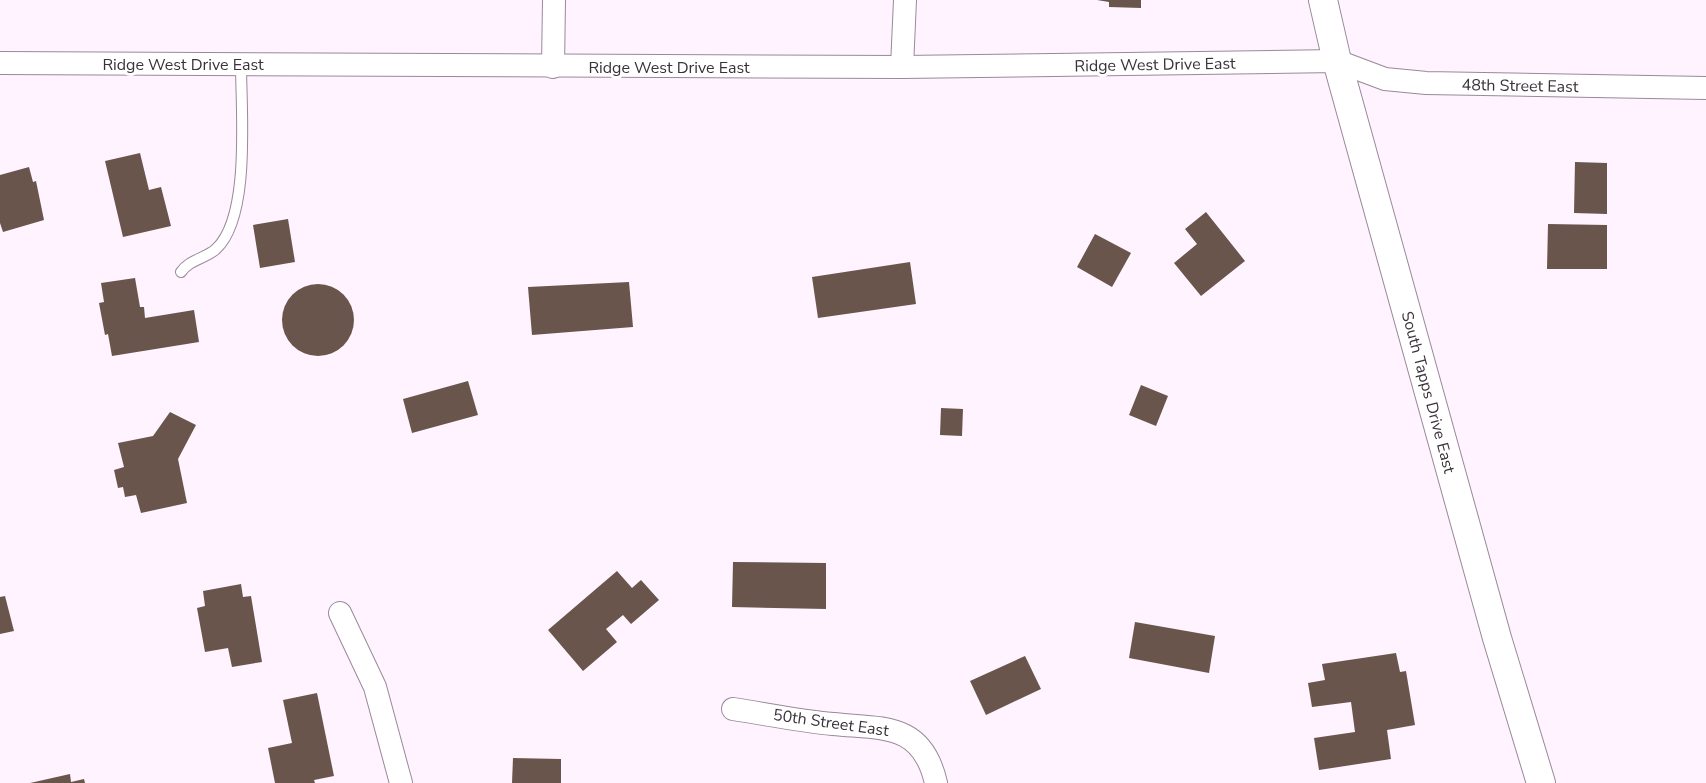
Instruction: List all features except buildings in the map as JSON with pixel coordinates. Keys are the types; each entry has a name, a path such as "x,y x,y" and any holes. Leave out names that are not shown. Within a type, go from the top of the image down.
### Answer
{"street":[{"path":"553,67 554,0"},
{"path":"902,68 905,0"},
{"name":"South Tapps Drive East","path":"1323,0 1337,61 1497,638 1541,783"},
{"name":"Ridge West Drive East","path":"0,63 902,68 1337,61"},
{"name":"48th Street East","path":"1337,61 1385,79 1426,83 1706,88"},
{"path":"340,613 375,687 401,783"},
{"name":"50th Street East","path":"733,709 833,724 877,725 900,732 916,742 926,754 936,783"}],"lane":[{"path":"182,272 187,264 216,249 233,219 240,185 241,65"}]}
